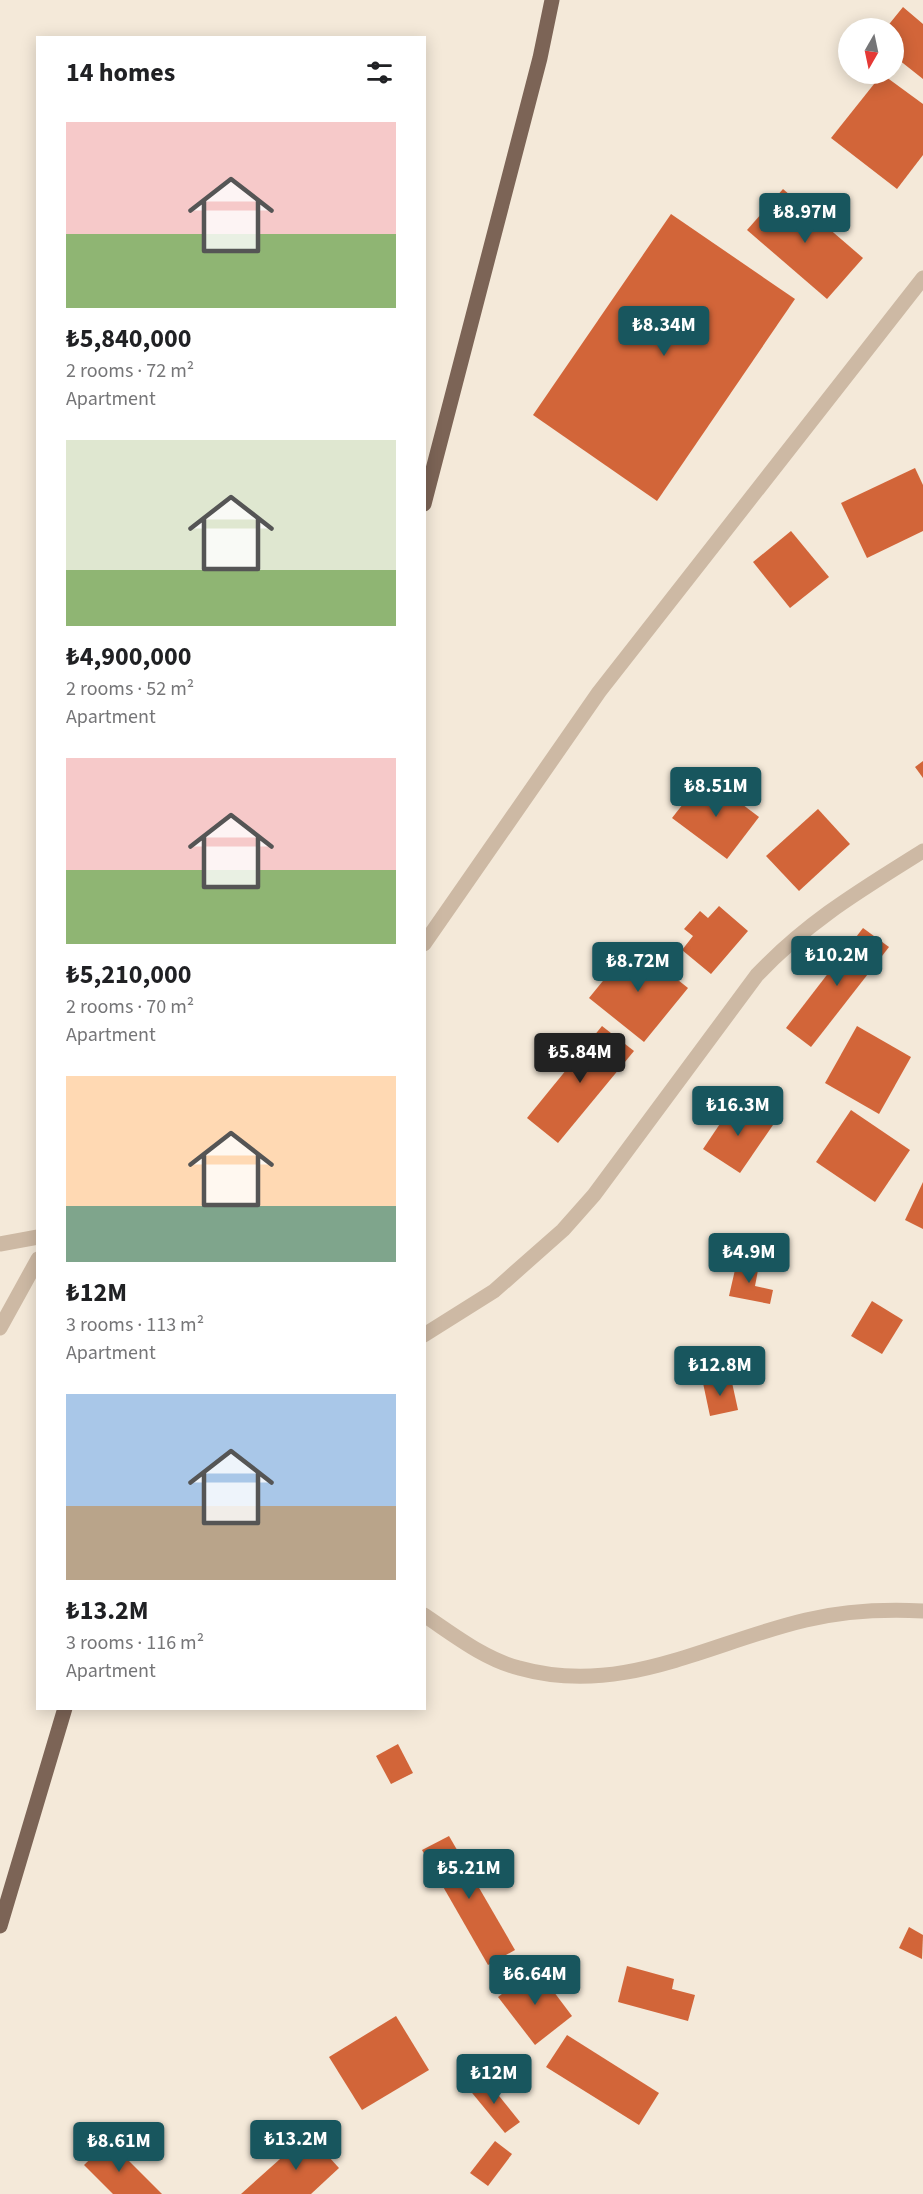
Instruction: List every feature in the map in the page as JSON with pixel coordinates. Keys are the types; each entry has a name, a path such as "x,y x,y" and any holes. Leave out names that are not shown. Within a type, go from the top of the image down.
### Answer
{"main road":[{"path":"426,496 540,58 552,0"},
{"path":"0,1926 64,1710"}],"street":[{"path":"426,941 598,692 923,278"},
{"path":"426,1334 494,1291 563,1230 594,1195 757,975 784,947 813,921 923,851"},
{"path":"0,1244 36,1237"},
{"path":"0,1328 36,1263"},
{"path":"426,1616 484,1654 517,1668 579,1678 634,1673 803,1621 834,1614 865,1611 923,1611"}],"building":[{"path":"903,7 923,24 923,79 904,64 904,18 894,18"},
{"path":"874,84 896,84 923,104 923,155 897,189 831,138"},
{"path":"783,189 863,258 827,299 747,230"},
{"path":"671,214 795,299 657,501 533,415"},
{"path":"915,468 923,485 923,531 867,558 841,503"},
{"path":"791,531 829,577 790,608 753,562"},
{"path":"923,761 923,778 915,767"},
{"path":"705,776 759,817 727,859 672,818"},
{"path":"818,809 850,844 799,891 766,856"},
{"path":"719,906 748,931 711,974 682,950 693,936 684,929 700,911 708,918"},
{"path":"863,928 889,947 811,1047 786,1028"},
{"path":"633,944 688,988 644,1042 589,998"},
{"path":"602,1026 634,1051 558,1143 527,1118"},
{"path":"857,1026 911,1057 879,1114 825,1083"},
{"path":"736,1100 773,1125 740,1173 703,1149"},
{"path":"851,1110 910,1150 875,1202 816,1162"},
{"path":"923,1182 923,1229 905,1220"},
{"path":"737,1261 759,1265 755,1286 773,1290 770,1304 729,1296"},
{"path":"872,1301 903,1320 882,1354 851,1336"},
{"path":"731,1378 738,1410 710,1416 703,1383"},
{"path":"398,1744 413,1773 391,1784 376,1756"},
{"path":"449,1836 515,1950 488,1965 422,1850"},
{"path":"909,1927 923,1935 922,1959 899,1948"},
{"path":"627,1966 674,1979 672,1989 695,1995 688,2021 618,2002"},
{"path":"536,1968 572,2016 535,2045 498,1997"},
{"path":"396,2016 429,2070 362,2110 329,2057"},
{"path":"567,2035 659,2093 639,2125 546,2067"},
{"path":"483,2076 520,2122 505,2133 468,2088"},
{"path":"308,2134 339,2168 311,2194 241,2194"},
{"path":"109,2141 162,2194 113,2194 84,2165"},
{"path":"495,2141 512,2154 488,2186 470,2173"}]}
